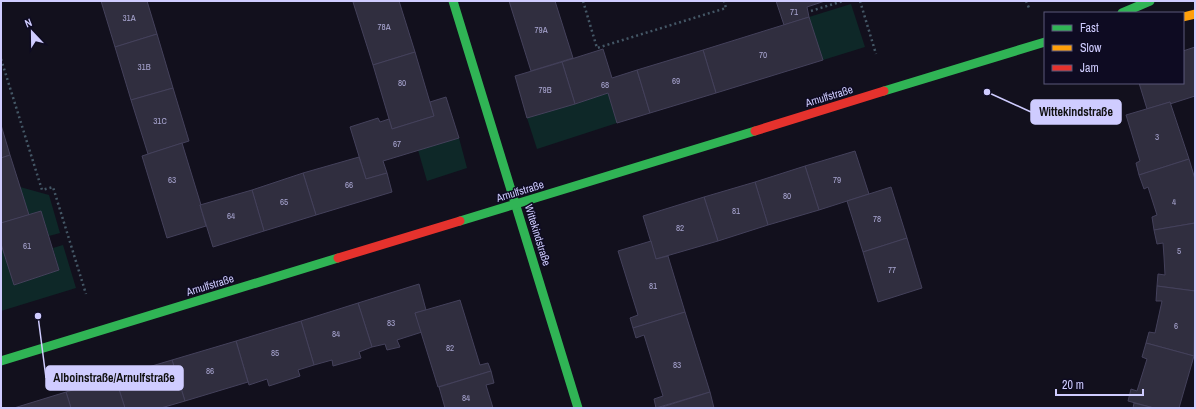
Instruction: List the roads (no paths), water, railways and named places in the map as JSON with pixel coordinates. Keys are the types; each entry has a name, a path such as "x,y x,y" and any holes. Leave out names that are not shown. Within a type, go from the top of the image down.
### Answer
{"main road":[{"name":"Wittekindstraße","path":"454,1 578,408"},
{"path":"1124,12 1150,1"},
{"path":"1184,17 1195,14"},
{"name":"Arnulfstraße","path":"1,362 1044,42"}],"place":[{"name":"Wittekindstraße","path":"987,92"},
{"name":"Alboinstraße/Arnulfstraße","path":"38,316"}]}
